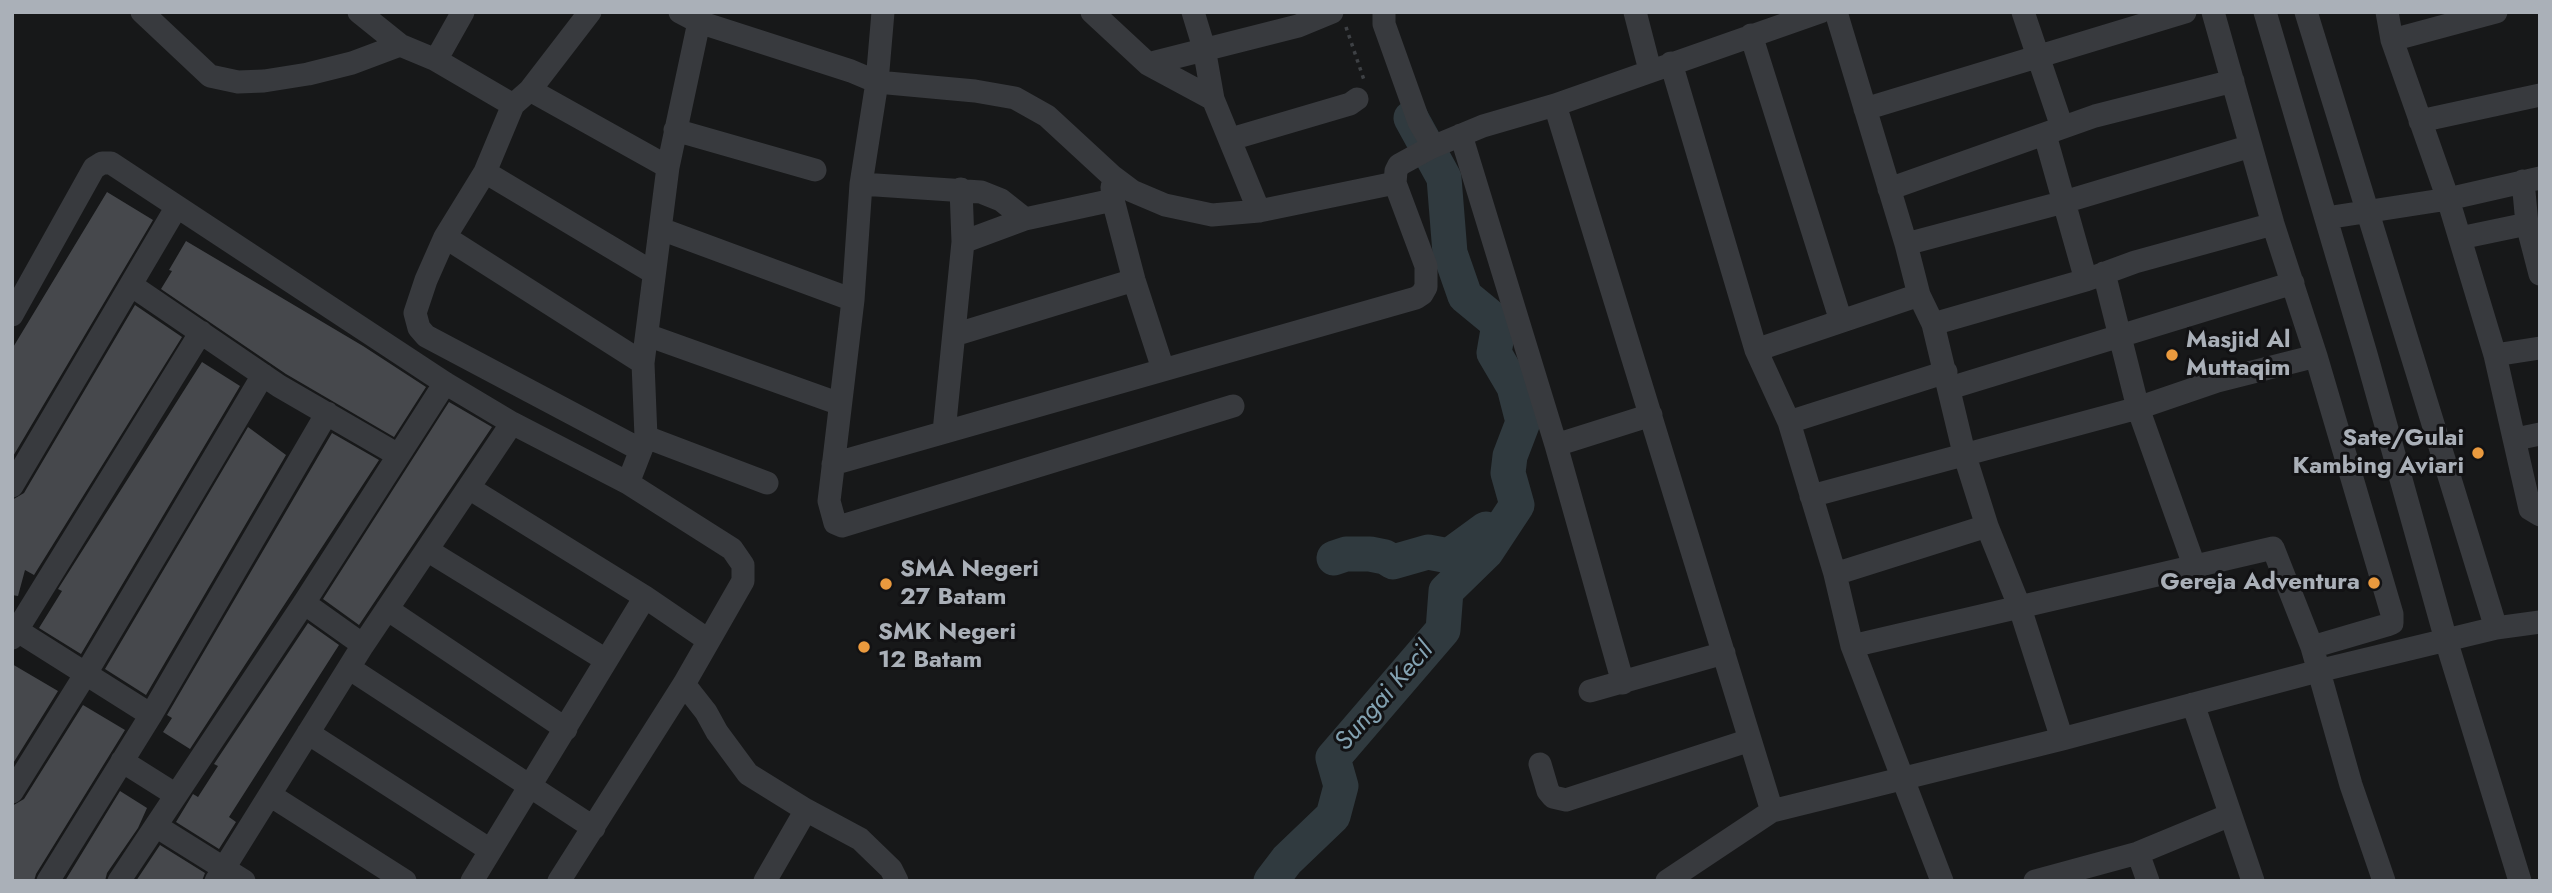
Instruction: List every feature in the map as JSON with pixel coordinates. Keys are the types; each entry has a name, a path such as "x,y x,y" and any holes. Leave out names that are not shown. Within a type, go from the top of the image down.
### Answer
{"street":[{"path":"142,12 210,76 237,82 308,74 352,63 400,45"},
{"path":"359,12 400,45 522,97 668,167"},
{"path":"436,60 463,12"},
{"path":"559,881 684,684 743,581 743,565 732,549 637,461 426,336 419,328 415,313 445,237 485,172 522,97 590,12"},
{"path":"883,12 877,82 860,184 853,300 829,501 835,523 842,526 1233,405"},
{"path":"1092,12 1148,64 1213,99"},
{"path":"1193,12 1204,48 1213,99 1259,211"},
{"path":"1384,12 1384,24 1419,122 1432,147"},
{"path":"1635,12 1661,67 1756,350 1789,422 1835,574 1852,646 1942,881"},
{"path":"637,461 643,363 690,17 877,82 1015,98 1046,116 1132,191 1165,205 1212,215 1259,211 1397,174 1432,147 1483,126 1555,105 1821,12"},
{"path":"1836,12 1919,295 1933,324 1964,453 1987,526 2021,608 2062,739"},
{"path":"2024,12 2038,56 2054,131 2064,202 2120,336 2138,408 2194,568"},
{"path":"1865,109 2185,12"},
{"path":"2213,12 2273,224 2316,356 2393,618 2392,623 2387,625 2312,647"},
{"path":"2265,12 2446,640 2520,881"},
{"path":"2306,12 2496,628"},
{"path":"2387,12 2392,40 2448,198 2495,355 2530,509 2540,515"},
{"path":"2392,40 2434,20 2496,12"},
{"path":"1148,64 1296,19 1338,18"},
{"path":"1751,35 1841,321"},
{"path":"1889,189 2095,116 2232,81"},
{"path":"2420,121 2540,95"},
{"path":"1231,139 1350,104 1357,99"},
{"path":"1555,105 1772,811"},
{"path":"675,130 814,170"},
{"path":"1461,135 1556,445 1623,683"},
{"path":"1906,244 2064,202 2251,146"},
{"path":"12,315 94,168 98,164 111,163 176,208 512,423 637,461 767,483"},
{"path":"485,172 654,273"},
{"path":"833,464 1416,298 1426,287 1426,266 1397,174"},
{"path":"1112,176 1113,200 1134,281 1163,369"},
{"path":"2326,218 2448,198 2531,180 2527,224 2540,272"},
{"path":"860,184 981,192 1001,200 1025,219"},
{"path":"944,432 963,242 961,189"},
{"path":"963,242 1025,219 1113,200"},
{"path":"12,486 176,208"},
{"path":"1933,324 2135,262 2273,224"},
{"path":"2460,238 2527,224"},
{"path":"661,229 853,300"},
{"path":"445,237 643,363"},
{"path":"954,335 1134,281"},
{"path":"1789,422 2120,336 2292,283"},
{"path":"131,285 263,375 398,455"},
{"path":"1756,350 1919,295"},
{"path":"151,715 15,634 201,332"},
{"path":"647,335 840,404"},
{"path":"2495,355 2540,348"},
{"path":"1811,496 2138,408 2217,381 2316,356"},
{"path":"12,792 85,675 263,375"},
{"path":"119,881 446,383"},
{"path":"48,881 151,715 327,413"},
{"path":"1556,445 1651,415"},
{"path":"156,826 228,877 270,796 363,645 512,423"},
{"path":"2515,439 2540,434"},
{"path":"469,488 645,597 708,640"},
{"path":"1835,574 1987,526"},
{"path":"1852,646 2273,548 2312,647 2351,785 2384,881"},
{"path":"427,550 606,660"},
{"path":"472,881 645,597"},
{"path":"304,603 363,645"},
{"path":"1667,881 1772,811 2062,739 2318,671 2496,628 2530,623 2540,605"},
{"path":"387,609 566,729"},
{"path":"1590,691 1724,653"},
{"path":"349,668 594,828"},
{"path":"684,684 748,774 860,839 891,869 897,881"},
{"path":"2193,704 2253,881"},
{"path":"308,733 490,850"},
{"path":"1539,764 1548,791 1553,797 1566,800 1750,740"},
{"path":"122,761 176,795"},
{"path":"270,796 405,881"},
{"path":"765,881 806,810"},
{"path":"2048,879 2138,853 2230,815"},
{"path":"2138,853 2148,881"}],"path":[{"path":"1338,18 1365,83 1364,92 1357,99"}],"building":[{"path":"107,192 153,220 12,458 12,349"},
{"path":"186,241 363,346 426,387 394,437 286,374 161,289"},
{"path":"135,305 182,337 34,575 25,570 18,596 12,595 12,500 24,493"},
{"path":"202,362 240,386 81,654 39,628 62,591 58,589"},
{"path":"449,402 492,427 359,625 323,599"},
{"path":"248,427 286,455 146,695 105,669"},
{"path":"332,433 379,460 190,749 163,732 172,718 167,715"},
{"path":"308,623 339,645 229,817 236,822 219,849 176,822 193,794 198,797 218,766 214,764"},
{"path":"12,664 58,691 12,765"},
{"path":"83,705 125,730 34,881 12,881 12,806 24,799"},
{"path":"120,791 147,808 138,828 107,873 105,881 65,881"},
{"path":"160,845 205,873 202,881 136,881"}],"waterway":[{"name":"Sungai Kecil","path":"1271,881 1287,860 1333,816 1341,786 1333,758 1443,630 1446,591 1486,552 1517,505 1508,473 1510,456 1523,422 1514,387 1494,353 1499,324 1465,296 1450,253 1444,178 1411,118"},
{"path":"1334,558 1346,554 1370,554 1393,562 1428,552 1449,556 1486,529"}],"place":[{"name":"Masjid Al Muttaqim","path":"2172,355"},
{"name":"Sate/Gulai Kambing Aviari","path":"2478,453"},
{"name":"Gereja Adventura","path":"2374,583"},
{"name":"SMA Negeri 27 Batam","path":"886,584"},
{"name":"SMK Negeri 12 Batam","path":"864,647"}]}
